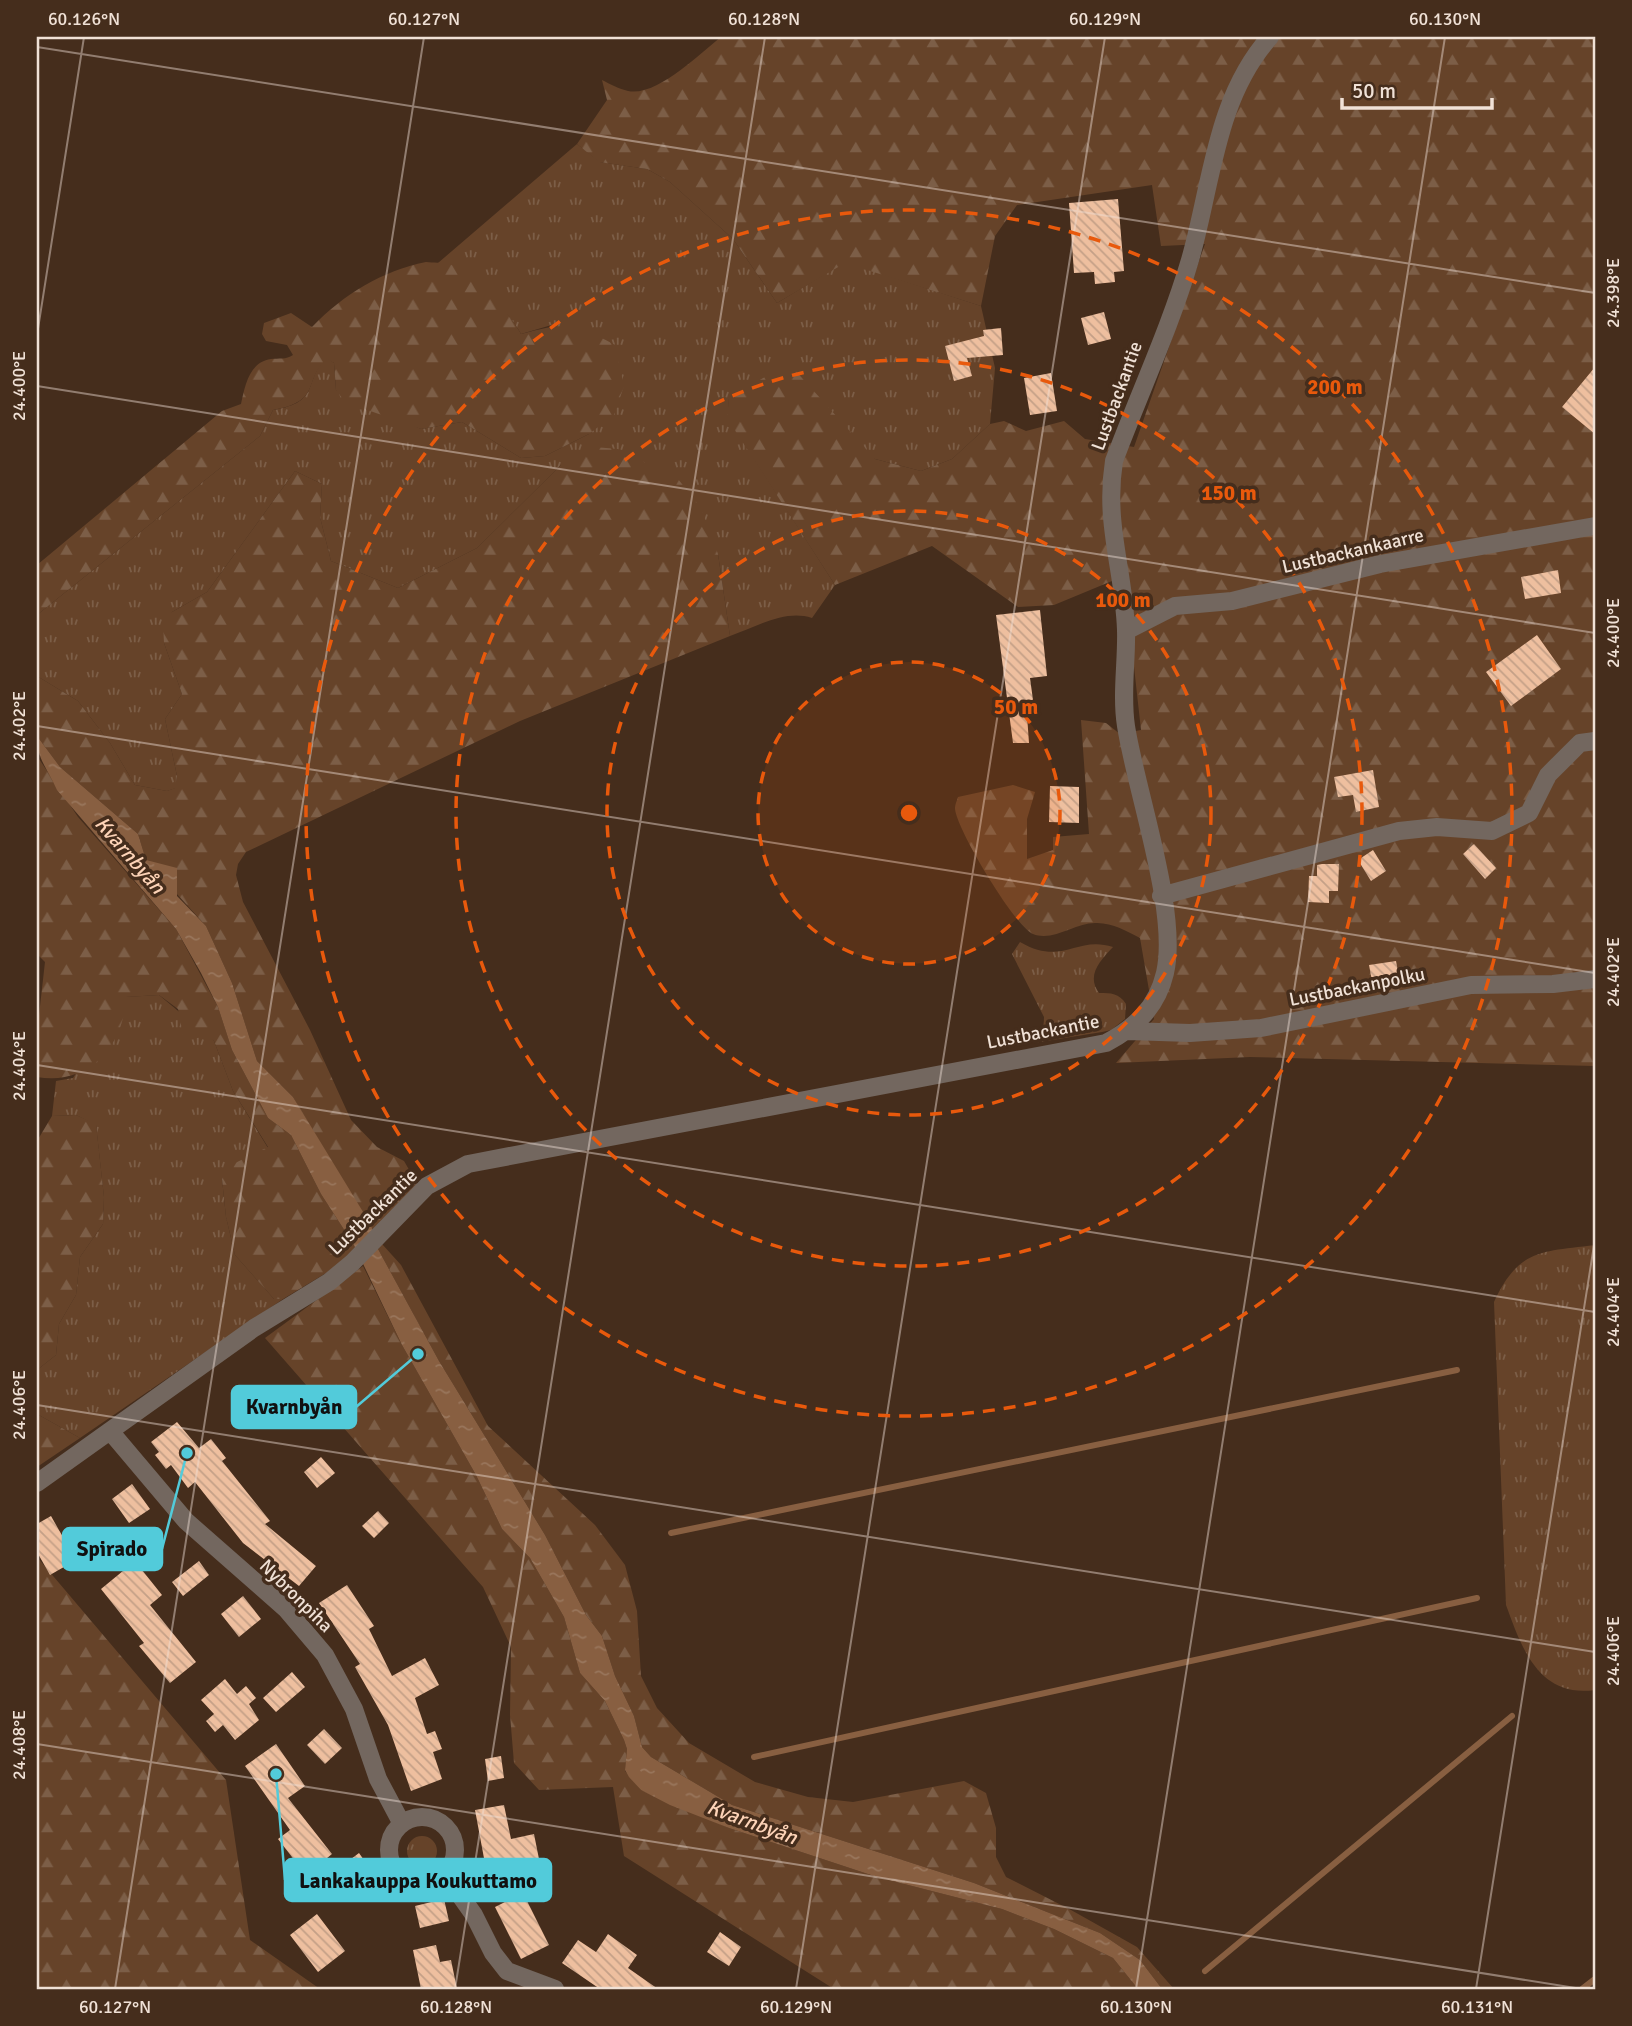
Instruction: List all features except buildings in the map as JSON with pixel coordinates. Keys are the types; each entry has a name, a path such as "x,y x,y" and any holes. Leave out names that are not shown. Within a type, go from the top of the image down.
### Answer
{"street":[{"name":"Lustbackantie","path":"37,1483 352,1263 427,1186 468,1164 1105,1043 1128,1031 1151,1005 1165,972 1168,949 1161,896 1125,724 1126,631 1111,527 1109,493 1114,461 1189,262 1214,150 1231,100 1252,57 1270,37"},
{"name":"Lustbackankaarre","path":"1126,631 1175,606 1233,601 1380,564 1595,526"},
{"path":"1161,896 1399,831 1437,827 1492,831 1529,813 1548,775 1580,743 1595,741"},
{"name":"Lustbackanpolku","path":"1128,1031 1190,1033 1262,1028 1471,985 1553,984 1595,979"},
{"name":"Nybronpiha","path":"110,1431 186,1521 286,1609 325,1655 354,1710 378,1779 402,1824"},
{"path":"412,1819 434,1819 450,1833 454,1855 445,1874 426,1883 415,1883 397,1872 391,1863 390,1842 402,1824 412,1819"},
{"path":"445,1874 474,1915 493,1953 507,1971 555,1989"}],"green space":[{"path":"721,37 1595,37 1595,1066 1250,1057 1116,1063 1154,1019 1140,938 1101,923 1087,924 1048,936 1033,934 1025,928 1001,897 975,855 955,808 958,797 1013,785 1035,792 1027,819 1027,859 1053,850 1053,837 1089,834 1081,720 1106,723 1120,734 1141,730 1124,576 1054,605 1018,607 932,546 835,585 727,418 729,398 782,367 793,368 875,459 921,471 952,459 990,424 1004,421 1026,431 1064,421 1085,439 1134,447 1205,244 1161,246 1152,185 1017,205 995,236 981,306 845,263 777,303 733,239 670,182 647,169 599,162 577,144 607,100 602,80 628,91 652,87 677,73"},
{"path":"577,144 600,162 647,169 670,182 733,239 777,303 845,262 981,306 995,368 990,424 952,459 921,471 875,459 729,398 728,418 835,585 812,618 781,617 730,636 718,554 561,465 477,548 398,588 331,561 320,517 322,484 295,471 207,592 172,612 164,643 182,694 165,719 177,776 176,788 167,791 135,785 110,743 78,701 37,676 37,615 260,436 273,410 299,402 327,358 334,363 336,390 421,429 462,422 521,458 545,456 589,434 555,324 521,334 506,313 473,280 449,266 438,263"},
{"path":"426,262 449,264 480,283 508,314 521,334 549,327 570,326 615,345 624,386 614,415 589,434 545,456 521,458 462,422 421,429 345,402 336,390 334,363 327,359 315,375 305,396 289,406 273,410 260,436 37,615 37,565 222,411 241,404 249,376 258,365 271,359 293,355 287,345 266,341 262,334 264,323 291,313 312,327 337,304 364,286 394,271"},
{"path":"594,447 618,449 678,479 701,508 718,554 730,636 520,721 246,852 238,864 236,875 243,902 310,1030 351,1120 377,1147 404,1161 419,1187 374,1234 293,1097 257,1061 232,983 206,926 146,860 138,834 60,767 37,736 37,676 78,701 110,743 135,785 167,791 175,788 177,776 165,719 182,694 164,643 163,622 172,612 207,592 295,471 322,484 320,517 331,561 398,588 477,548 561,465"},
{"path":"37,756 78,817 176,929 218,1007 232,1050 268,1118 291,1135 321,1194 356,1248 331,1270 283,1299 274,1299 235,1255 226,1217 222,1179 229,1166 268,1147 233,1091 214,1041 204,1035 195,1039 183,1035 178,1009 159,995 126,997 118,1032 100,1059 87,1069 72,1075 37,1077 37,1033 45,962 37,954"},
{"path":"1020,942 1047,952 1100,944 1113,947 1096,968 1095,986 1099,993 1114,994 1123,1000 1126,1004 1125,1019 1111,1030 1033,1043 1032,1037 1042,1030 1044,1017 1012,954"},
{"path":"159,995 214,1041 233,1091 268,1148 222,1179 226,1217 235,1255 274,1299 283,1299 80,1438 37,1414 37,1370 56,1355 59,1324 76,1295 80,1257 103,1224 104,1197 96,1125 76,1115 52,1116 56,1081 73,1078 125,997"},
{"path":"76,1115 96,1124 104,1197 103,1224 80,1257 76,1295 59,1324 56,1355 37,1370 37,1141 52,1116"},
{"path":"382,1244 401,1265 488,1426 595,1525 625,1565 637,1611 641,1676 657,1708 689,1743 755,1782 808,1797 853,1802 964,1781 986,1793 996,1828 996,1857 1006,1877 1137,1947 1174,1989 1162,1989 1140,1960 1100,1933 974,1883 732,1805 651,1757 642,1747 634,1716 615,1676 602,1636 586,1615 545,1535 439,1361 378,1249"},
{"path":"1595,1245 1595,1690 1576,1690 1560,1686 1546,1678 1536,1667 1526,1653 1506,1605 1494,1302 1503,1284 1523,1262 1546,1252"},
{"path":"363,1266 402,1345 476,1475 502,1529 530,1558 564,1617 580,1673 605,1701 627,1749 625,1771 641,1790 729,1828 877,1877 1002,1909 1054,1929 1113,1958 1138,1989 834,1989 624,1856 613,1787 539,1790 514,1763 510,1715 511,1647 483,1587 265,1338"},
{"path":"37,1414 80,1438 37,1467"},
{"path":"37,1557 226,1780 250,1940 320,1989 37,1989"},
{"path":"422,1836 433,1840 437,1851 433,1862 422,1866 411,1862 407,1851 411,1840"}],"water":[{"path":"37,736 60,767 138,834 146,860 177,868 177,896 206,926 232,983 257,1061 293,1097 371,1225 378,1249 439,1361 545,1535 586,1615 602,1636 615,1676 634,1716 642,1747 651,1757 732,1805 974,1883 1100,1933 1140,1960 1162,1989 1138,1989 1113,1958 1054,1929 1002,1909 877,1877 729,1828 670,1805 641,1790 629,1777 625,1770 627,1749 624,1740 605,1701 580,1673 564,1617 530,1558 502,1529 476,1475 402,1345 354,1245 321,1194 291,1135 268,1118 232,1050 218,1007 176,929 57,790 41,758"}],"waterway":[{"path":"671,1533 1457,1370"},
{"path":"754,1757 1477,1598"},
{"path":"1205,1971 1512,1716"},
{"path":"1582,1989 1595,1979"}],"place":[{"name":"Kvarnbyån","path":"418,1354"},
{"name":"Spirado","path":"187,1453"},
{"name":"Lankakauppa Koukuttamo","path":"276,1774"}]}
